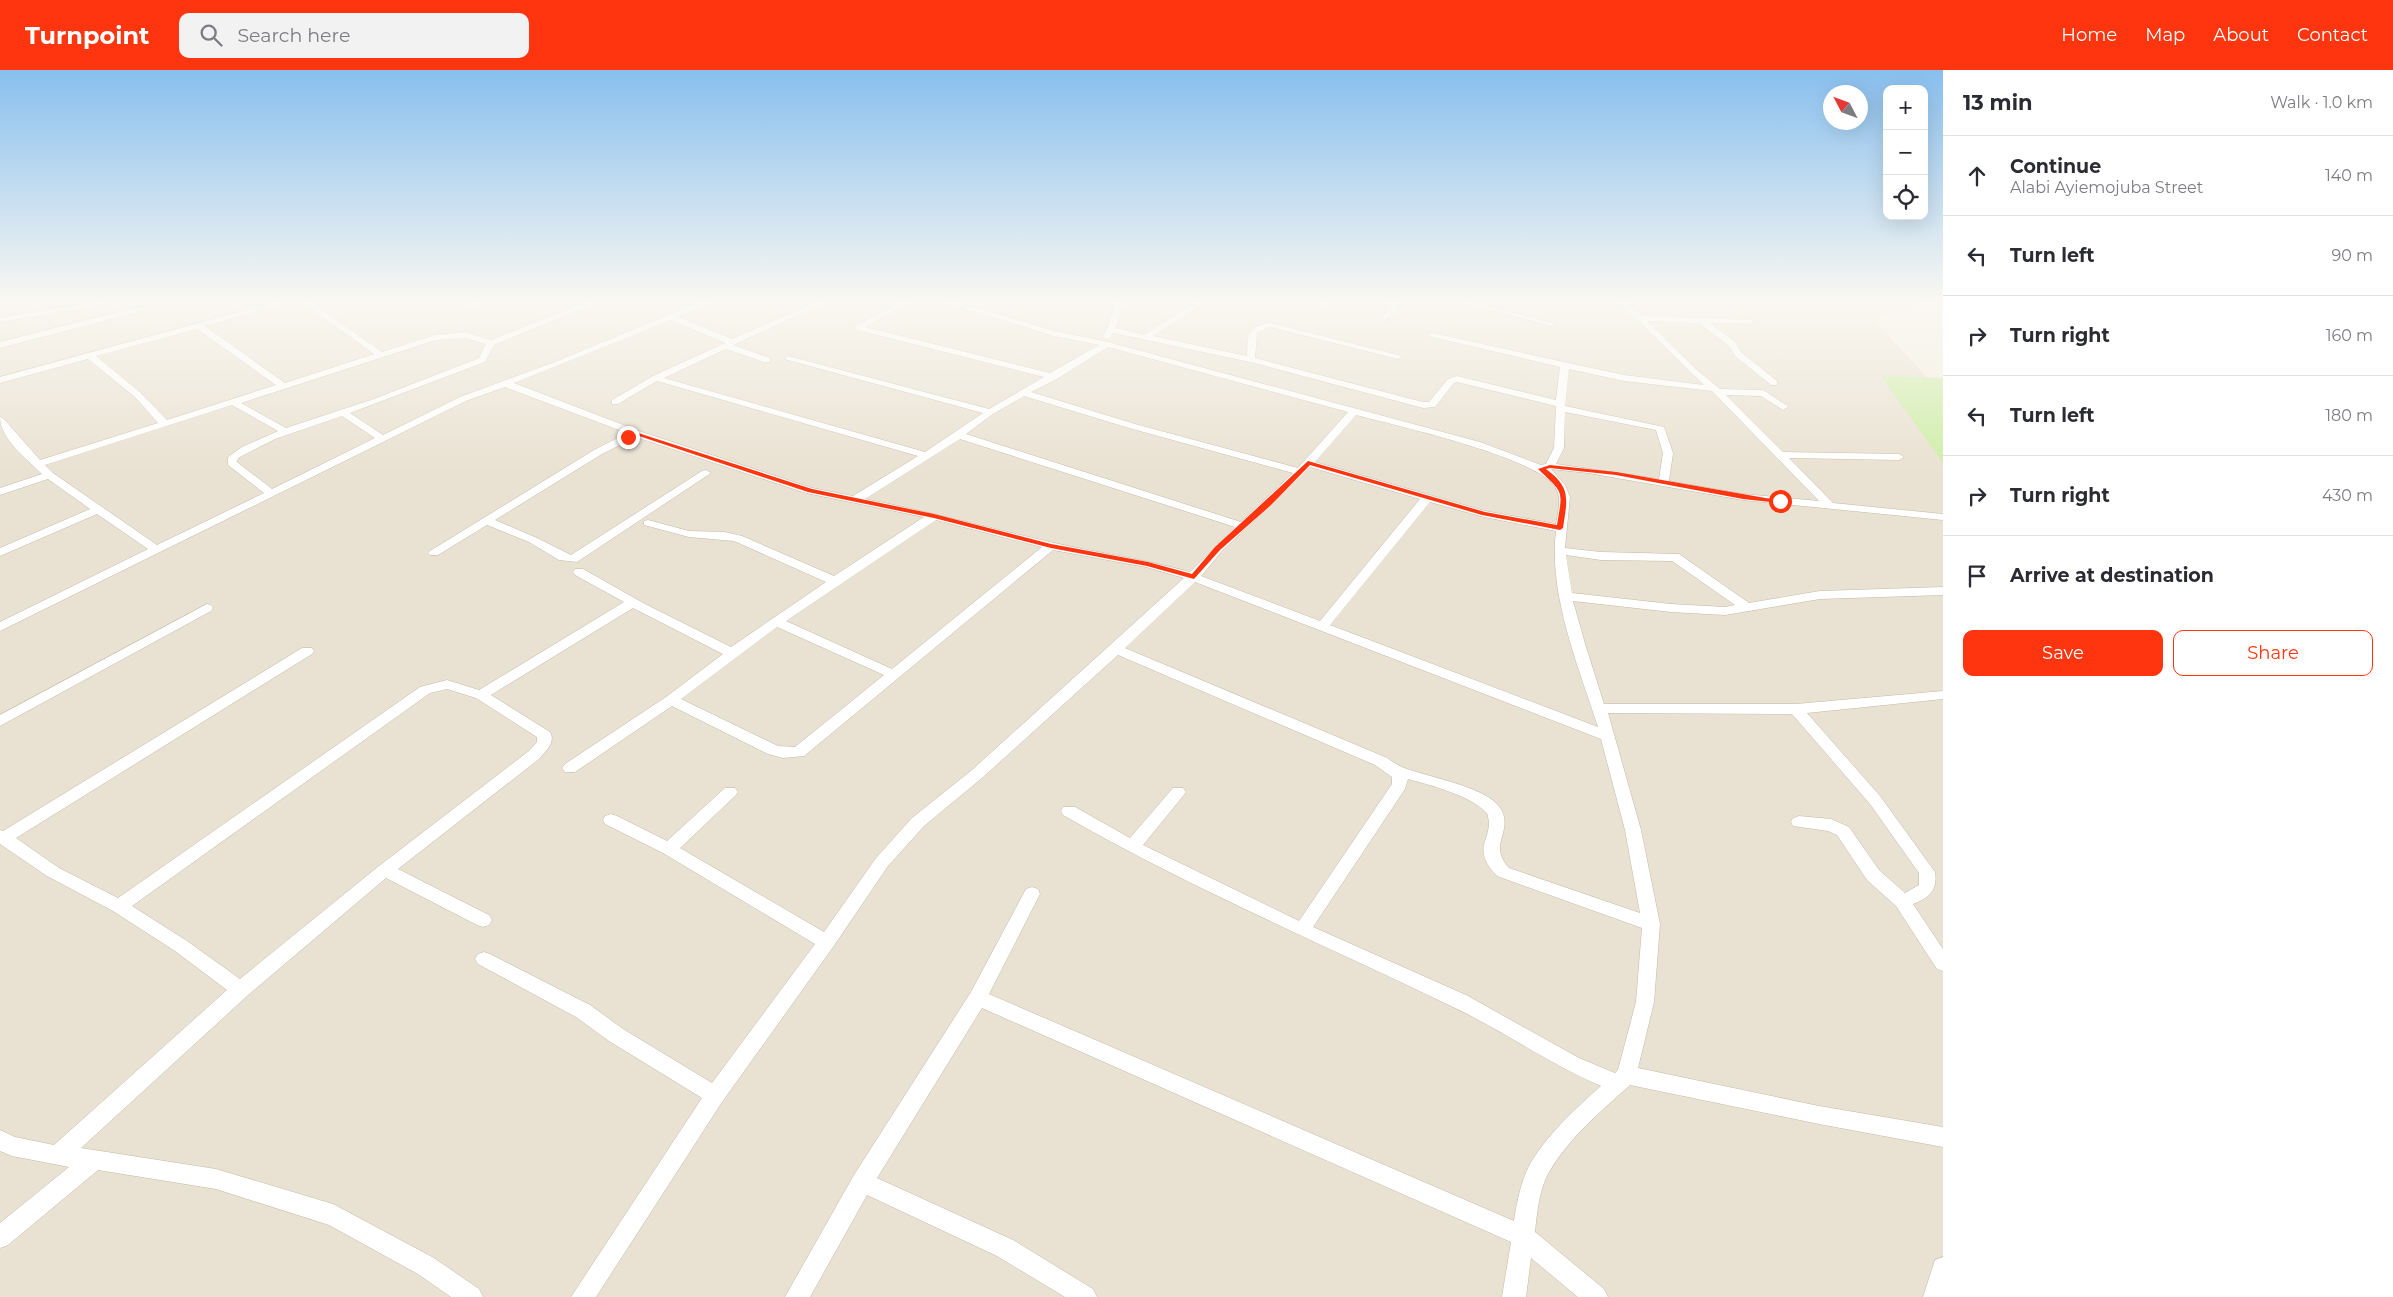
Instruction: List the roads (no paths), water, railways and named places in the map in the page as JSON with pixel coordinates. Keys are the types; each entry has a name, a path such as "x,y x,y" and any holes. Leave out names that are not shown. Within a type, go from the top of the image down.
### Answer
{"street":[{"path":"0,380 74,359"},
{"path":"94,359 138,395 164,423"},
{"path":"243,359 282,385"},
{"path":"38,464 367,359"},
{"path":"271,493 232,463 233,457 250,446 285,431 343,413 482,359"},
{"path":"0,627 462,399 486,389 507,384 568,359"},
{"path":"615,402 656,378 695,359"},
{"path":"984,359 1054,377"},
{"path":"856,499 959,435 990,412 1054,377 1081,359"},
{"path":"1161,359 1476,444 1545,468 1616,473 1743,497 1829,504 1943,517"},
{"path":"1247,359 1423,405 1432,405 1454,379 1560,406 1658,427 1661,429 1668,452 1664,482"},
{"path":"1535,359 1648,382 1763,393 1783,407"},
{"path":"1683,359 1716,390 1829,504"},
{"path":"1744,359 1774,384"},
{"path":"788,360 990,412"},
{"path":"1545,468 1559,448 1560,406 1565,366"},
{"path":"656,378 705,395 798,418 925,455"},
{"path":"507,384 635,433 810,491 934,516 1051,546 1148,564 1194,577 1608,736"},
{"path":"1024,393 1150,432 1300,472"},
{"path":"232,402 285,431"},
{"path":"583,1297 715,1095 780,1004 828,942 882,862 918,822 977,774 1194,577 1218,549 1300,472 1354,411"},
{"path":"343,413 381,438"},
{"path":"0,420 22,448 49,475 96,510 157,550"},
{"path":"434,553 598,452 635,433"},
{"path":"959,435 1243,526"},
{"path":"1779,455 1899,457"},
{"path":"1308,463 1484,514 1560,528"},
{"path":"1514,1297 1528,1202 1540,1166 1577,1120 1623,1079 1645,1002 1651,924 1633,830 1608,736 1579,647 1566,596 1559,551 1560,528 1565,497 1561,487 1545,468"},
{"path":"486,521 533,540 563,557 573,559 706,473"},
{"path":"0,492 49,475"},
{"path":"1323,626 1427,498"},
{"path":"0,552 96,510"},
{"path":"570,768 671,700 732,653 834,581 934,516"},
{"path":"648,523 689,534 738,538 834,581"},
{"path":"671,700 766,747 783,753 799,752 896,675 982,601 1051,546"},
{"path":"1559,551 1601,556 1675,557 1747,608"},
{"path":"580,572 633,602 732,653"},
{"path":"1566,596 1671,608 1725,611 1820,595 1943,591"},
{"path":"481,695 633,602"},
{"path":"0,720 207,608"},
{"path":"776,622 896,675"},
{"path":"1116,649 1380,761 1396,771 1432,780 1486,802 1494,808 1498,820 1489,854 1494,865 1503,872 1651,924"},
{"path":"240,990 182,946 119,906 54,872 2,837 307,651"},
{"path":"57,1156 240,990 385,870 534,755 544,743 545,735 481,695 447,684 425,690 119,906"},
{"path":"1598,708 1656,710 1796,709 1942,697"},
{"path":"1796,709 1875,800 1927,872 1929,884 1926,890 1902,901"},
{"path":"1302,930 1400,785 1401,780 1396,771"},
{"path":"669,849 730,792"},
{"path":"1132,847 1178,792"},
{"path":"1070,811 1132,847 1302,930 1459,1001 1572,1064 1623,1079 1943,1137"},
{"path":"611,820 669,849 828,942"},
{"path":"1798,822 1831,825 1842,831 1873,874 1902,901 1943,964"},
{"path":"385,870 483,920"},
{"path":"797,1297 862,1182 978,998 1032,894"},
{"path":"484,959 583,1011 616,1035 715,1095"},
{"path":"978,998 1522,1236 1596,1297"},
{"path":"0,1140 12,1146 57,1156 95,1159 216,1179 332,1215 426,1266 472,1297"},
{"path":"0,1237 95,1159"},
{"path":"862,1182 956,1222 1054,1275 1085,1297"},
{"path":"1935,1297 1943,1268"}]}
